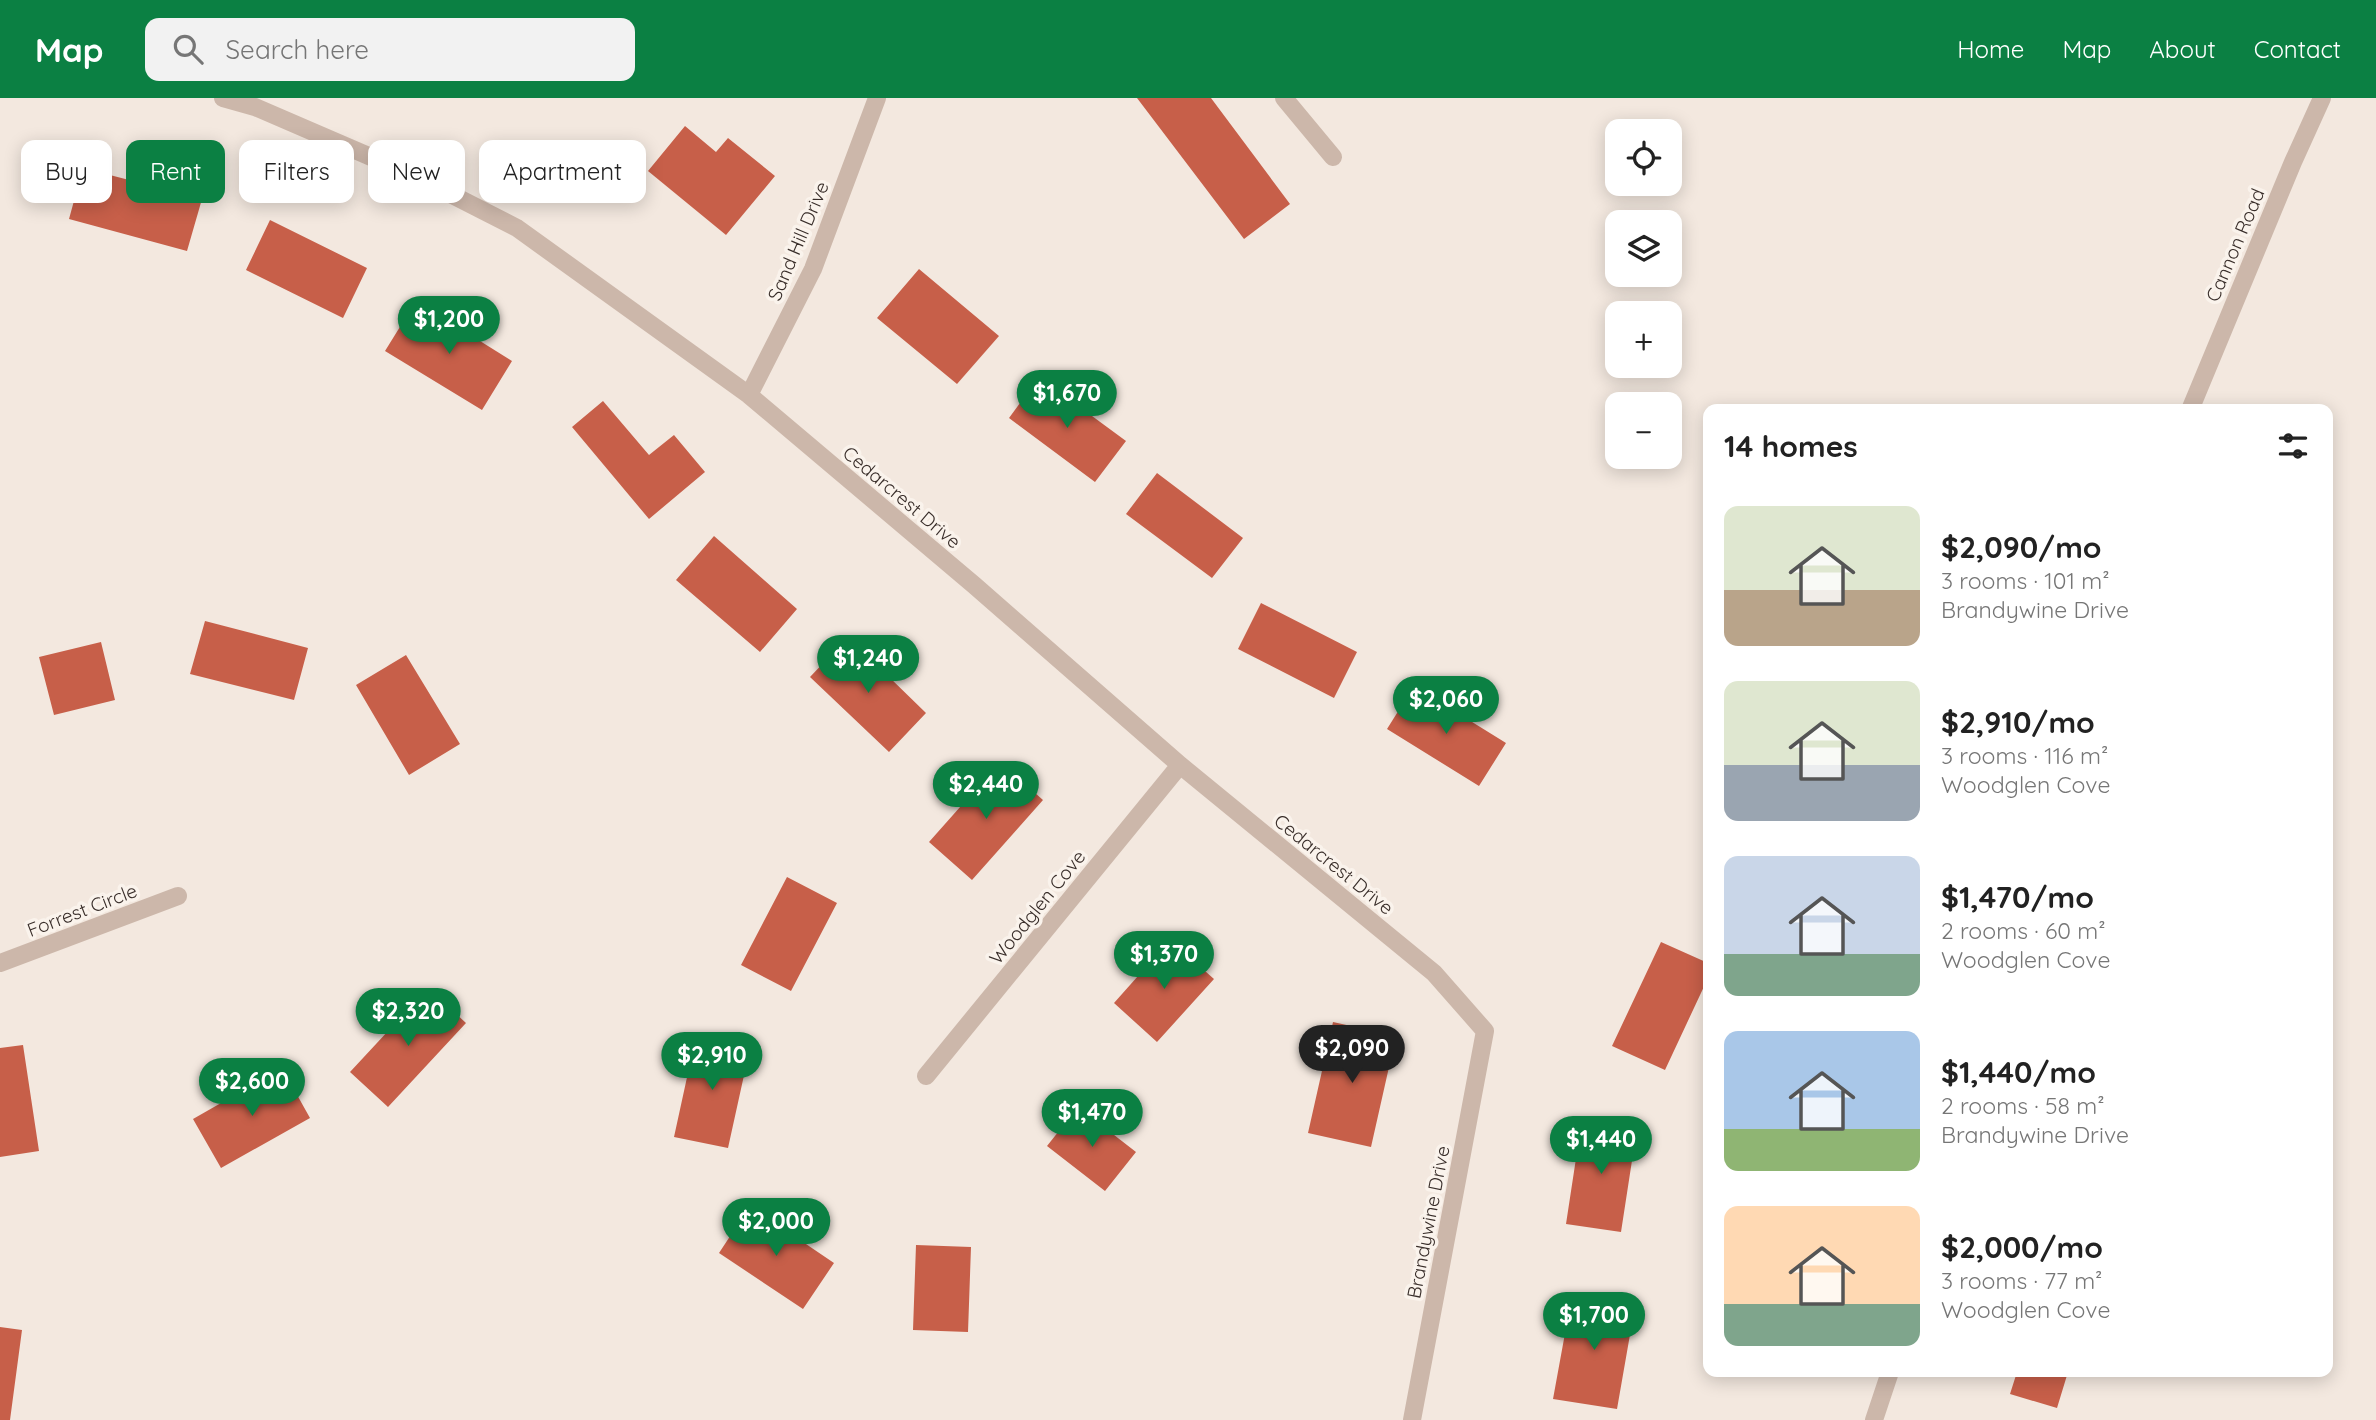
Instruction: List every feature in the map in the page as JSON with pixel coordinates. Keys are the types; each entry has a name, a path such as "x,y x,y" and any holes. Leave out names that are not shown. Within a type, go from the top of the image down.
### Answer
{"street":[{"name":"Cedarcrest Drive","path":"223,98 256,107 415,176 517,228 749,395 1180,765 1434,973 1485,1031"},
{"name":"Sand Hill Drive","path":"749,395 813,269 877,98"},
{"path":"1284,98 1334,157"},
{"name":"Cannon Road","path":"2192,404 2322,98"},
{"name":"Woodglen Cove","path":"926,1076 1180,765"},
{"name":"Forrest Circle","path":"0,963 178,896"},
{"name":"Brandywine Drive","path":"1412,1420 1485,1031"},
{"path":"1874,1420 1888,1377"}],"building":[{"path":"1137,98 1211,98 1290,204 1244,239"},
{"path":"685,126 716,152 728,138 775,176 726,235 648,171"},
{"path":"112,176 126,179 126,203 201,203 187,251 69,219 73,203 112,203"},
{"path":"270,220 367,268 343,318 246,270"},
{"path":"919,269 999,336 957,384 877,318"},
{"path":"416,301 512,361 482,410 385,351"},
{"path":"1039,377 1126,441 1095,482 1009,418"},
{"path":"603,401 649,455 674,435 705,472 649,519 572,427"},
{"path":"1157,473 1243,538 1212,578 1126,514"},
{"path":"714,536 797,609 760,652 676,580"},
{"path":"1261,603 1357,652 1334,698 1238,649"},
{"path":"205,621 308,648 294,700 190,674"},
{"path":"848,637 926,713 889,752 810,677"},
{"path":"101,642 115,700 54,715 39,657"},
{"path":"406,655 460,744 409,775 356,685"},
{"path":"1414,686 1506,743 1479,786 1387,729"},
{"path":"1000,762 1043,800 972,880 929,842"},
{"path":"787,877 837,903 791,991 741,965"},
{"path":"1170,940 1214,979 1157,1042 1114,1003"},
{"path":"1661,942 1703,961 1703,989 1665,1070 1612,1046"},
{"path":"428,988 466,1023 388,1107 350,1072"},
{"path":"1333,1022 1396,1036 1371,1147 1308,1133"},
{"path":"696,1036 750,1048 728,1148 674,1137"},
{"path":"23,1045 39,1151 0,1157 0,1048"},
{"path":"282,1068 310,1118 221,1168 193,1119"},
{"path":"1078,1107 1136,1152 1105,1191 1047,1146"},
{"path":"1582,1119 1637,1128 1621,1232 1566,1224"},
{"path":"750,1206 834,1263 803,1309 719,1253"},
{"path":"916,1245 971,1247 968,1332 913,1330"},
{"path":"1572,1295 1635,1306 1617,1409 1553,1399"},
{"path":"0,1327 22,1330 10,1420 0,1420"},
{"path":"2015,1377 2066,1377 2057,1408 2010,1394"}]}
